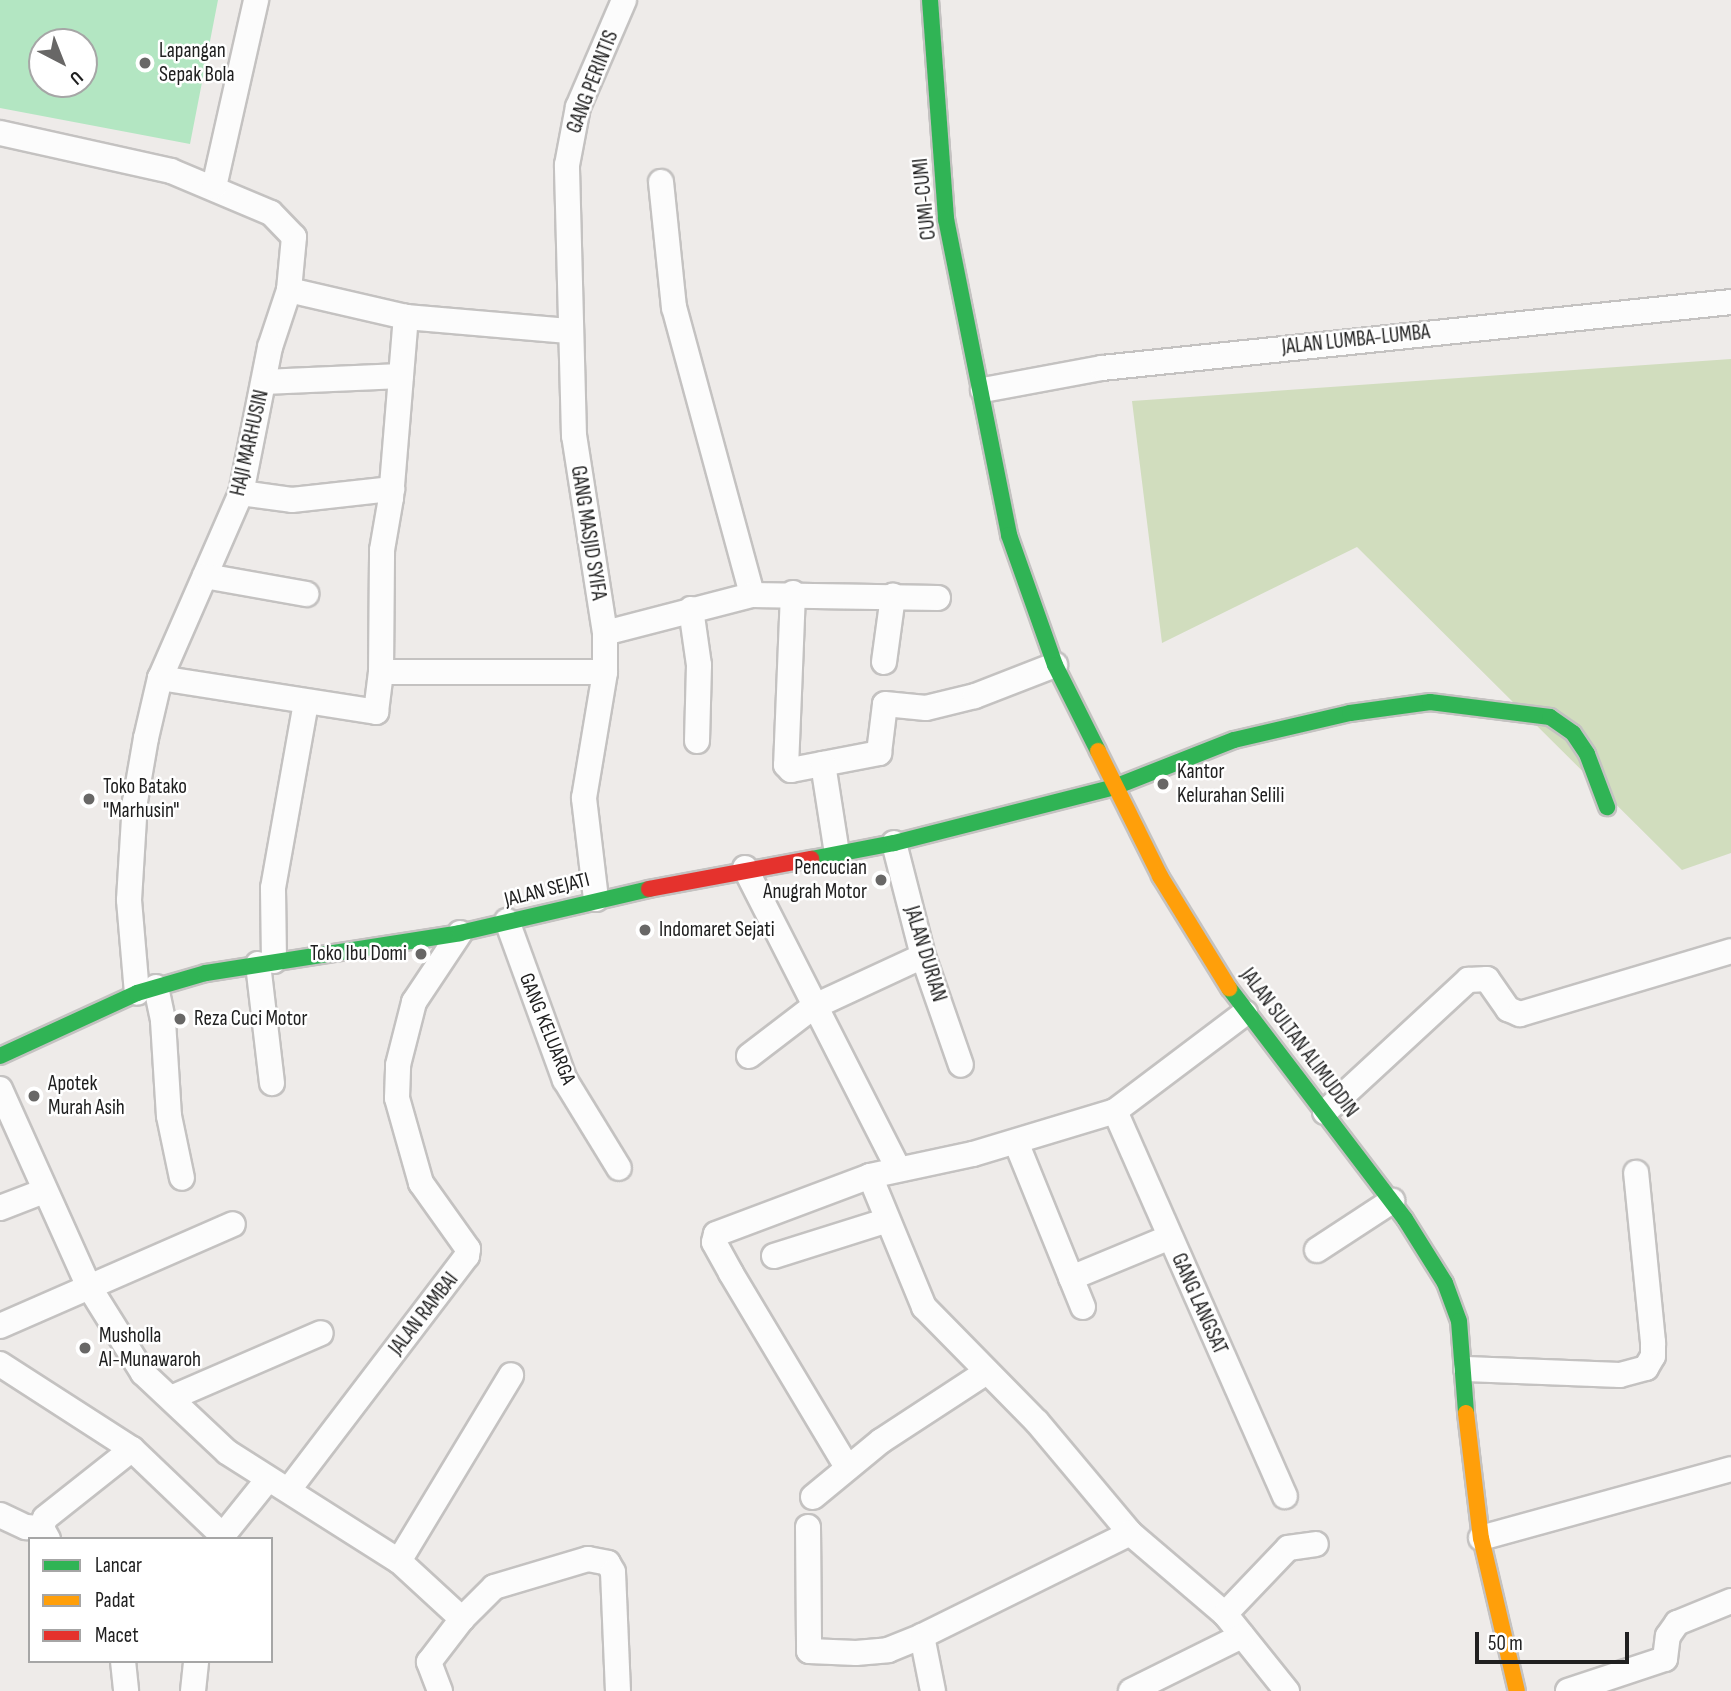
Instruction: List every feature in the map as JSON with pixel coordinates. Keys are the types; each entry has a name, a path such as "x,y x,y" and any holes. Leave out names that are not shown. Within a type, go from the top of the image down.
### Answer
{"main road":[{"name":"CUMI-CUMI","path":"930,0 946,219 983,390"},
{"name":"JALAN SULTAN ALIMUDDIN","path":"983,390 1009,535 1055,665 1112,788 1244,1013 1325,1112 1392,1201 1445,1283 1459,1321 1466,1369 1464,1399 1481,1538 1517,1691"},
{"name":"JALAN SEJATI","path":"0,1056 147,990 266,962 460,933 596,899 745,868 894,843 1112,788 1234,740 1350,713 1430,702 1550,717 1573,733 1587,754 1607,807"}],"street":[{"path":"214,187 256,0"},
{"name":"GANG PERINTIS","path":"567,165 579,107 625,0"},
{"name":"HAJI MARHUSIN","path":"0,133 171,171 271,213 294,237 295,253 289,290 264,382 241,493 160,678 135,802 129,900 147,990 163,1021 169,1116 182,1178"},
{"name":"GANG MASJID SYIFA","path":"567,165 568,331 574,436 605,633 605,672 584,798 596,899"},
{"path":"661,182 674,307 751,595"},
{"path":"289,290 406,317 568,331"},
{"name":"JALAN LUMBA-LUMBA","path":"983,390 1115,367 1731,302"},
{"path":"160,678 373,714 382,671 382,550 392,489 406,317"},
{"path":"264,382 401,376"},
{"path":"241,493 292,500 392,489"},
{"path":"205,576 306,594"},
{"path":"793,593 786,765 791,770 879,753 885,704 926,708 975,696 1055,665"},
{"path":"605,633 751,595 793,593 938,598"},
{"path":"884,663 894,596"},
{"path":"691,609 699,665 697,741"},
{"path":"382,671 605,672"},
{"path":"272,1083 266,962 273,888 306,702"},
{"path":"823,764 837,853"},
{"name":"JALAN DURIAN","path":"894,843 923,956 961,1065"},
{"path":"745,868 813,1007 898,1168"},
{"name":"GANG KELUARGA","path":"507,921 565,1080 619,1167"},
{"name":"JALAN RAMBAI","path":"279,1483 467,1256 468,1249 421,1183 397,1098 398,1065 414,1002 460,933"},
{"path":"1325,1112 1468,980 1487,979 1508,1009 1520,1014 1731,951"},
{"path":"749,1056 813,1007 923,956"},
{"path":"847,1467 714,1242 724,1228 870,1176 1016,1142 1115,1111 1244,1013"},
{"path":"0,1089 44,1191 89,1285 120,1343 143,1373 228,1452 399,1561 462,1619"},
{"name":"GANG LANGSAT","path":"1115,1111 1285,1496"},
{"path":"1016,1142 1083,1307"},
{"path":"1466,1369 1620,1375 1646,1368 1653,1356 1653,1342 1636,1173"},
{"path":"870,1176 885,1220 924,1307 985,1373 1037,1422 1130,1533 1225,1614 1287,1691"},
{"path":"0,1208 44,1191"},
{"path":"1317,1250 1392,1201"},
{"path":"774,1256 885,1220"},
{"path":"0,1326 233,1224"},
{"path":"1071,1278 1170,1237"},
{"path":"171,1398 321,1333"},
{"path":"0,1364 132,1449 221,1537 279,1483"},
{"path":"813,1497 847,1467 985,1373"},
{"path":"399,1561 511,1375"},
{"path":"0,1515 45,1533 57,1507 132,1449"},
{"path":"1481,1538 1731,1469"},
{"path":"808,1527 809,1651 888,1650 922,1636 1130,1533"},
{"path":"1225,1614 1288,1548 1316,1544"},
{"path":"440,1691 429,1662 462,1619 494,1587 598,1558 613,1572 618,1691"},
{"path":"1568,1691 1665,1659 1668,1636 1677,1623 1731,1601"},
{"path":"922,1636 933,1691"},
{"path":"1131,1691 1242,1636"},
{"path":"123,1663 126,1691"},
{"path":"193,1691 196,1663"}],"green space":[{"name":"Lapangan Sepak Bola","path":"0,0 218,0 190,144 0,108"},
{"path":"1731,359 1731,853 1682,870 1357,547 1162,643 1132,401"}],"traffic: fast":[{"path":"930,0 946,219 1009,535 1055,665 1098,751"},
{"path":"811,859 894,843 1112,788 1234,740 1350,713 1430,702 1550,717 1573,733 1587,754 1607,807"},
{"path":"0,1056 137,993 206,973 460,933 649,889"},
{"path":"1229,988 1405,1219 1445,1283 1459,1321 1466,1413"}],"traffic: slow":[{"path":"1098,751 1160,876 1229,988"},
{"path":"1466,1413 1481,1538 1517,1691"}],"traffic: jam":[{"path":"649,889 811,859"}],"place":[{"name":"Lapangan Sepak Bola","path":"145,63"},
{"name":"Kantor Kelurahan Selili","path":"1163,784"},
{"name":"Toko Batako \"Marhusin\"","path":"89,799"},
{"name":"Pencucian Anugrah Motor","path":"881,880"},
{"name":"Indomaret Sejati","path":"645,930"},
{"name":"Toko Ibu Domi","path":"421,954"},
{"name":"Reza Cuci Motor","path":"180,1019"},
{"name":"Apotek Murah Asih","path":"34,1096"},
{"name":"Musholla Al-Munawaroh","path":"85,1348"}]}
